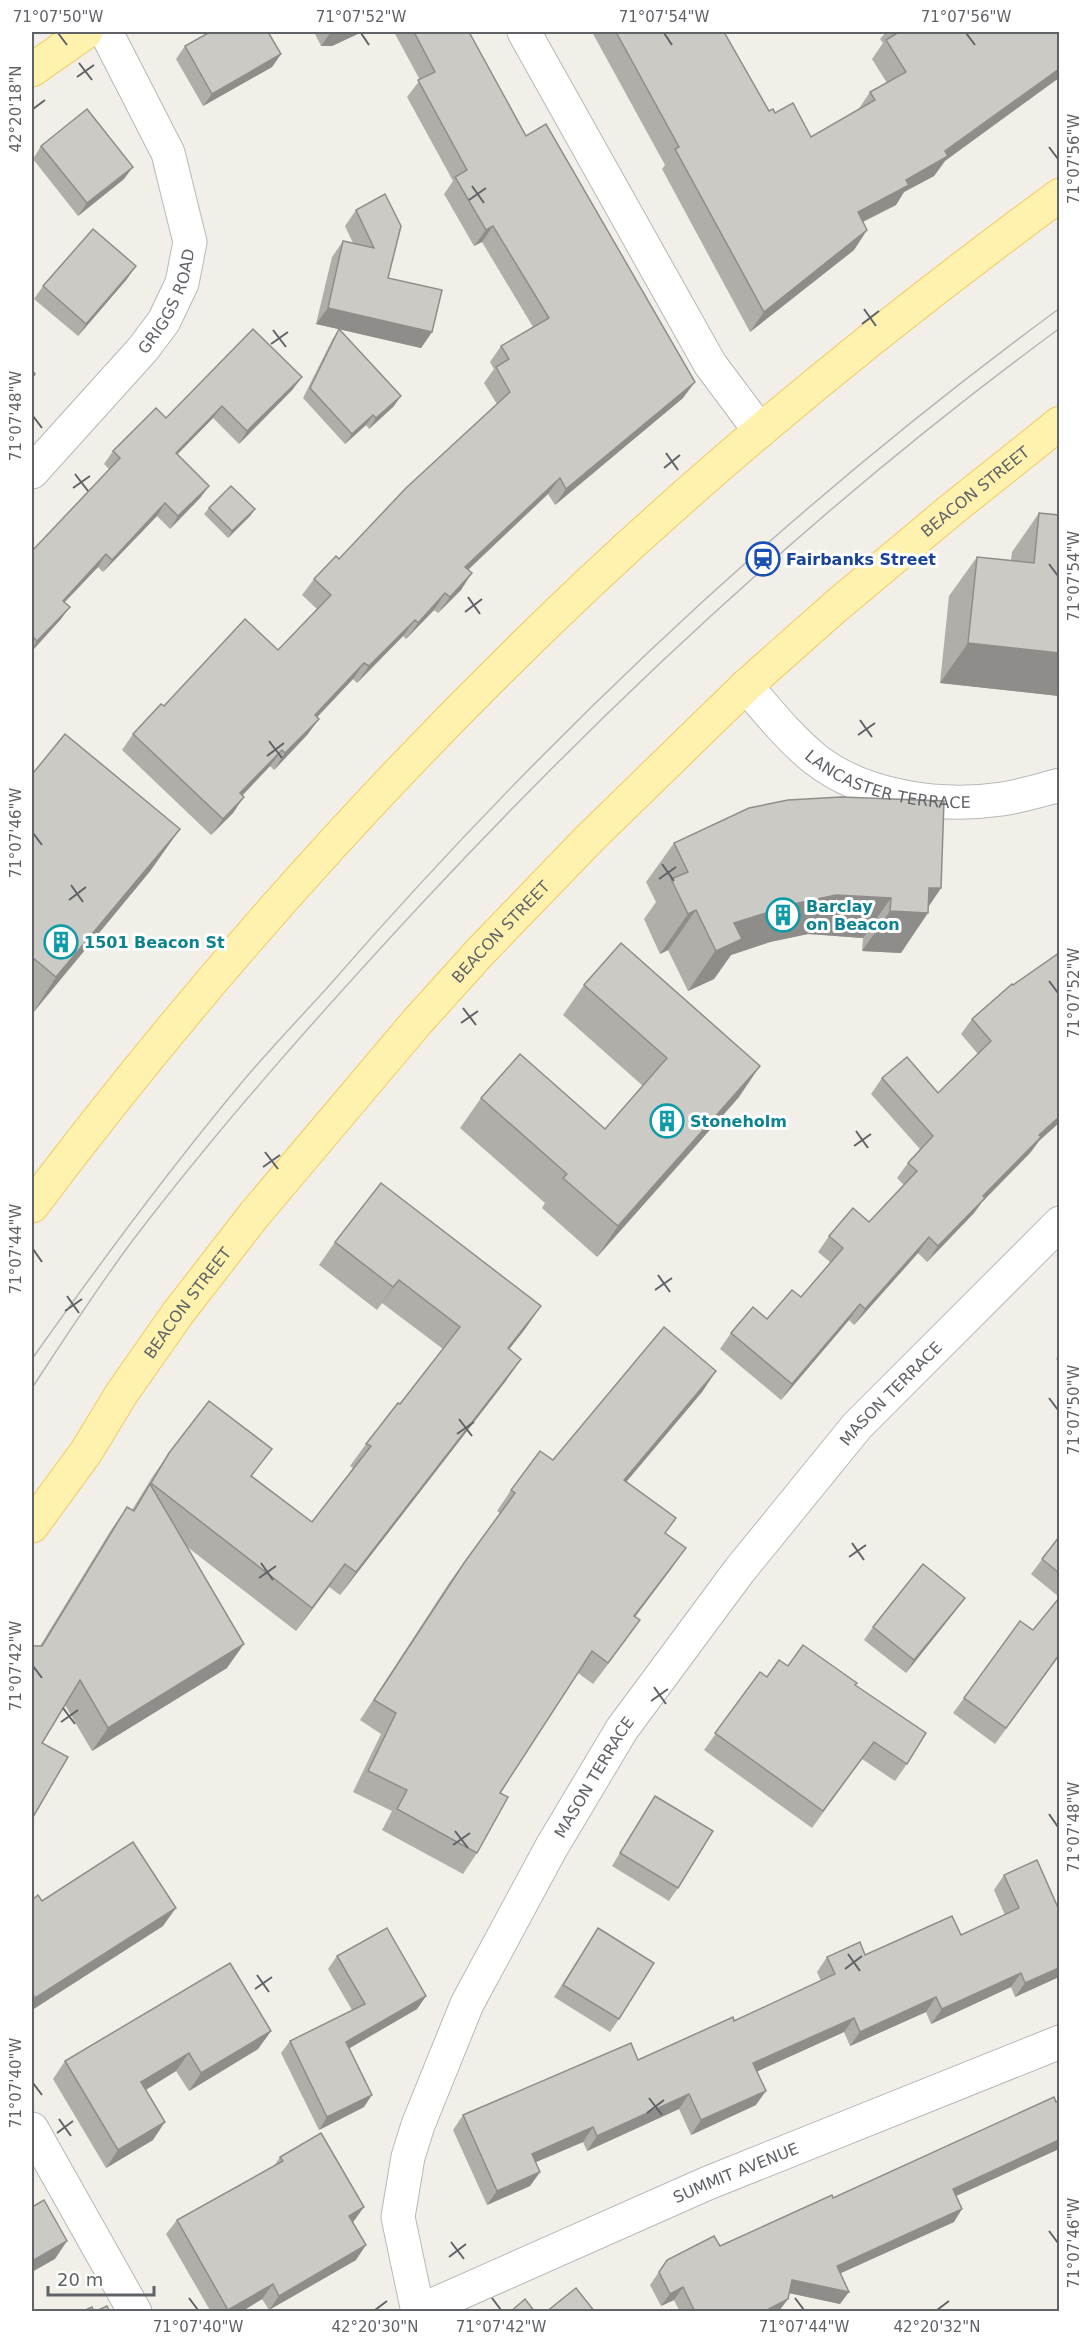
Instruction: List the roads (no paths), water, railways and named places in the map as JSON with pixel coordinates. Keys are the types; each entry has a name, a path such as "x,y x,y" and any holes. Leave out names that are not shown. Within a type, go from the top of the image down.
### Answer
{"main road":[{"path":"32,70 86,32"},
{"path":"32,1206 100,1116 183,1014 271,912 400,771 492,677 589,583 760,431 950,277 1059,195"},
{"name":"BEACON STREET","path":"32,1526 86,1452 122,1393 178,1313 254,1215 424,1014 540,888 746,686 907,547 1059,423"}],"street":[{"name":"GRIGGS ROAD","path":"32,472 143,349 164,321 182,283 190,242 168,153 106,32"},
{"path":"524,32 710,364 760,431"},
{"name":"LANCASTER TERRACE","path":"746,686 805,750 831,770 864,786 920,799 960,802 1003,799 1059,785"},
{"name":"MASON TERRACE","path":"417,2311 398,2217 408,2157 418,2125 467,2004 551,1848 622,1729 739,1571 857,1426 1059,1223"},
{"name":"SUMMIT AVENUE","path":"417,2311 708,2183 1059,2042"},
{"path":"32,2128 135,2312"}],"tram line":[{"path":"32,1359 132,1222 238,1087 496,803 584,714 767,544 862,462 1060,308"},
{"path":"32,1388 120,1258 202,1153 349,983 498,823 650,672 809,528 891,459 1060,328"}],"place":[{"name":"Fairbanks Street","path":"763,559"},
{"name":"Barclay on Beacon","path":"783,915"},
{"name":"1501 Beacon St","path":"61,942"},
{"name":"Stoneholm","path":"667,1121"}]}
